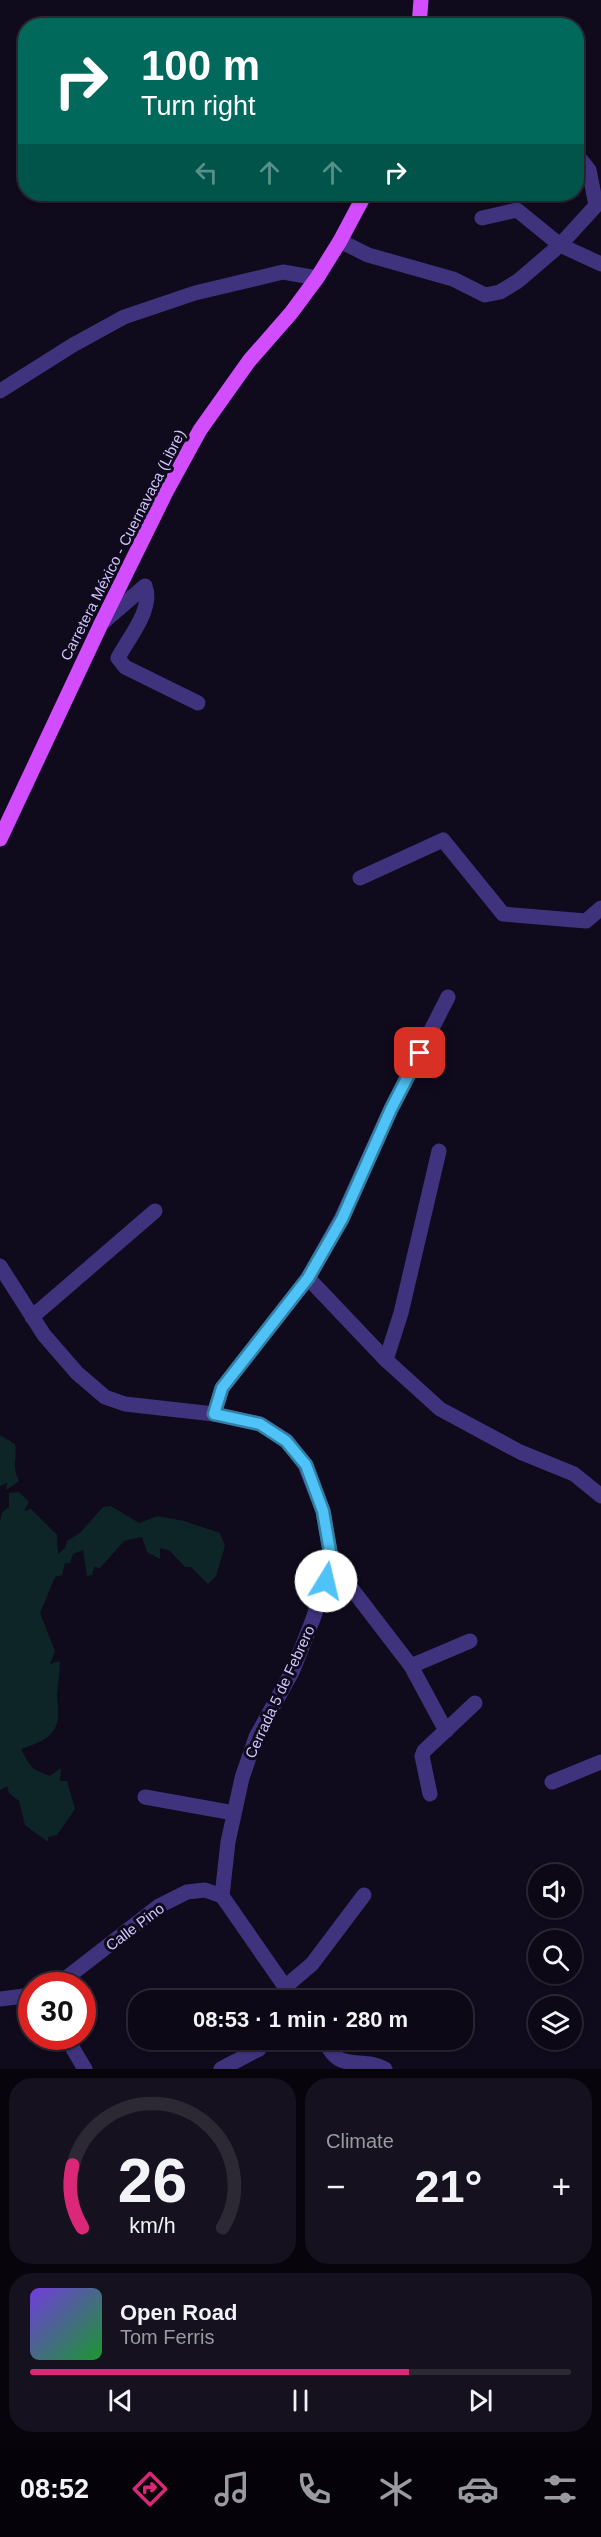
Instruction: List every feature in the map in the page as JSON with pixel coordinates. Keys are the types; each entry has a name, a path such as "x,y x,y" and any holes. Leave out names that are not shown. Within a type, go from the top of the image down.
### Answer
{"main road":[{"path":"420,18 421,0"},
{"name":"Carretera México - Cuernavaca (Libre)","path":"0,839 101,624 166,492 200,430 249,361 291,313 317,278 361,201"}],"street":[{"path":"340,241 368,255 453,279 485,295 500,292 518,281 560,245 598,202 589,170 584,164"},
{"path":"483,218 517,210 560,245 601,264"},
{"path":"0,391 73,345 124,317 195,293 283,272 317,278"},
{"path":"101,624 145,586 148,595 147,605 118,658 125,667 198,703"},
{"path":"360,878 442,840 503,914 586,921 601,908"},
{"path":"214,1414 222,1388 308,1278 342,1219 391,1109 448,997"},
{"path":"386,1360 401,1313 440,1151"},
{"path":"32,1317 155,1211"},
{"name":"Cerrada 5 de Febrero","path":"0,1266 44,1335 77,1373 105,1397 125,1404 214,1414 260,1424 286,1441 306,1465 323,1511 332,1563 293,1670 256,1737 242,1778 228,1842 222,1896"},
{"path":"308,1278 386,1360 440,1409 520,1452 574,1474 601,1496"},
{"path":"332,1563 411,1666 446,1731"},
{"path":"411,1666 470,1641"},
{"path":"430,1794 422,1756 424,1751 475,1703"},
{"path":"552,1782 601,1762"},
{"path":"145,1797 234,1814"},
{"name":"Calle Pino","path":"74,1972 159,1906 187,1892 205,1890 222,1896"},
{"path":"285,1987 312,1964 364,1895"},
{"path":"222,1896 287,1990"},
{"path":"0,1999 18,1997"},
{"path":"74,2050 85,2069"},
{"path":"220,2069 257,2050"},
{"path":"330,2050 336,2058 350,2063 370,2062 385,2069"}],"green space":[{"path":"0,1435 15,1444 16,1449 15,1470 19,1481 6,1490 7,1483 0,1486"},
{"path":"19,1492 29,1502 24,1511 31,1509 57,1535 58,1554 65,1548 67,1541 80,1533 103,1507 111,1506 139,1523 158,1516 184,1521 220,1533 225,1546 216,1576 208,1584 191,1567 185,1567 169,1550 160,1548 160,1559 147,1552 142,1537 124,1541 100,1568 94,1567 92,1575 87,1576 83,1550 73,1554 70,1563 65,1563 62,1575 55,1577 40,1613 55,1651 50,1664 60,1661 57,1694 58,1718 49,1735 21,1749 35,1769 50,1776 61,1768 60,1781 67,1781 75,1809 57,1835 48,1837 48,1842 25,1825 19,1801 9,1793 7,1786 0,1790 0,1522 2,1513 9,1507 9,1493"}],"route":[{"path":"326,1581 332,1563 323,1511 306,1465 286,1441 260,1424 214,1414 222,1388 308,1278 342,1219 391,1109 420,1053"}]}
